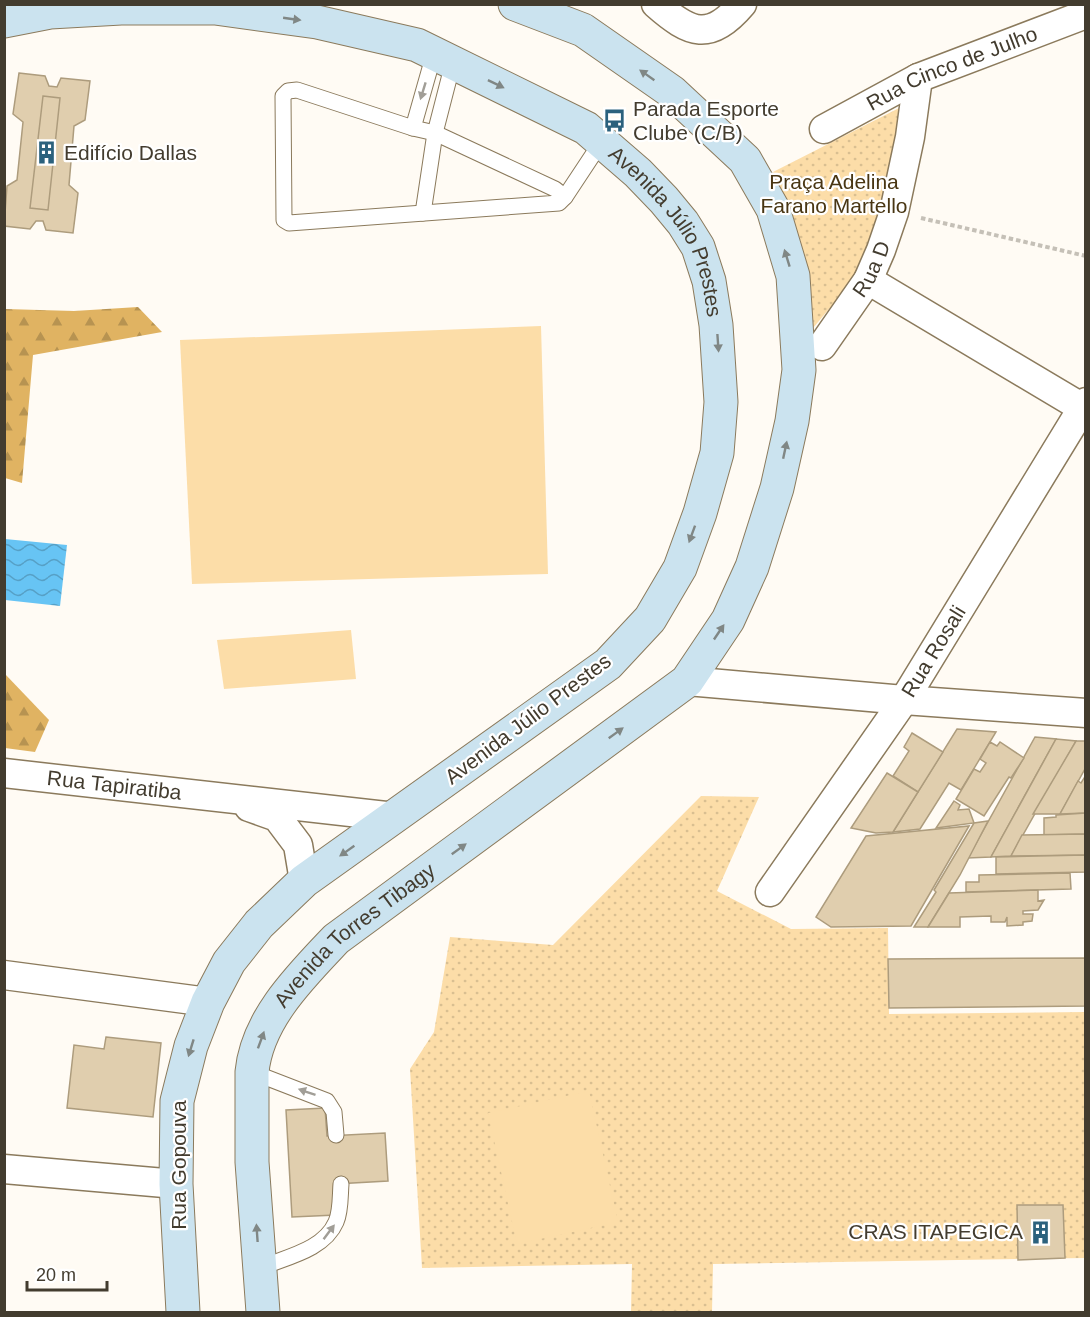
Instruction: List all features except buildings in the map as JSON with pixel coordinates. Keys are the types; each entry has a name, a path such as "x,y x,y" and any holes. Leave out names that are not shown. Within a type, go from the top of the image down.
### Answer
{"main road":[{"path":"515,4 583,30 672,93 746,160 773,209 793,276 799,370 792,421 777,488 752,567 728,620 687,681"},
{"name":"Avenida Júlio Prestes","path":"21,14 121,8 215,8 316,22 417,45 586,128 638,173 683,223 698,247 709,281 716,325 721,402 717,453 700,513 680,568 650,619 608,663 395,817"},
{"name":"Avenida Torres Tibagy","path":"263,1312 252,1162 253,1061 264,1030 294,983 336,939 687,681"},
{"name":"Rua Gopouva","path":"183,1312 176,1184 177,1101 191,1046 208,1002 229,962 258,924 304,881 395,817"}],"street":[{"path":"656,4 677,23 698,30 716,27 734,14 742,4"},
{"name":"Rua Cinco de Julho","path":"824,129 918,78 1086,14"},
{"name":"Rua D","path":"822,346 868,280 894,212 910,137 918,78"},
{"path":"868,280 1084,407"},
{"name":"Rua Rosali","path":"770,892 904,700 1084,407"},
{"path":"687,681 1086,713"},
{"name":"Rua Tapiratiba","path":"4,773 395,817"},
{"name":"Rua Tapiratiba","path":"225,798 277,817 298,845 304,881"},
{"path":"4,975 208,1002"},
{"path":"4,1168 176,1184"}],"lane":[{"path":"413,128 444,58"},
{"path":"423,213 435,133 442,111 444,58"},
{"path":"565,197 555,189 435,133 297,90 288,91 283,96 284,220 289,223 559,203 565,197 602,141"},
{"path":"252,1072 327,1101 334,1112 336,1136"},
{"path":"260,1268 313,1247 324,1239 337,1221 341,1184"}],"path":[{"path":"894,212 1086,256"}],"green space":[{"name":"Praça Adelina Farano Martello","path":"907,104 865,266 803,340 801,242 773,172"},
{"path":"138,307 162,332 33,355 22,483 5,478 5,309 74,311"},
{"path":"541,326 548,574 192,584 180,340"},
{"path":"351,630 356,679 224,689 217,640"},
{"path":"5,674 49,720 35,752 5,748"},
{"path":"701,796 759,797 717,891 791,929 888,928 889,1014 1085,1012 1085,1258 713,1264 712,1312 631,1312 632,1264 422,1268 410,1069 434,1032 450,937 553,945"},
{"path":"589,1091 618,1222 517,1244 488,1113"}],"water":[{"path":"5,539 67,545 60,606 5,600"}],"place":[{"name":"Parada Esporte Clube (C/B)","path":"615,121"},
{"name":"Edifício Dallas","path":"46,153"},
{"name":"CRAS ITAPEGICA","path":"1041,1232"}]}
